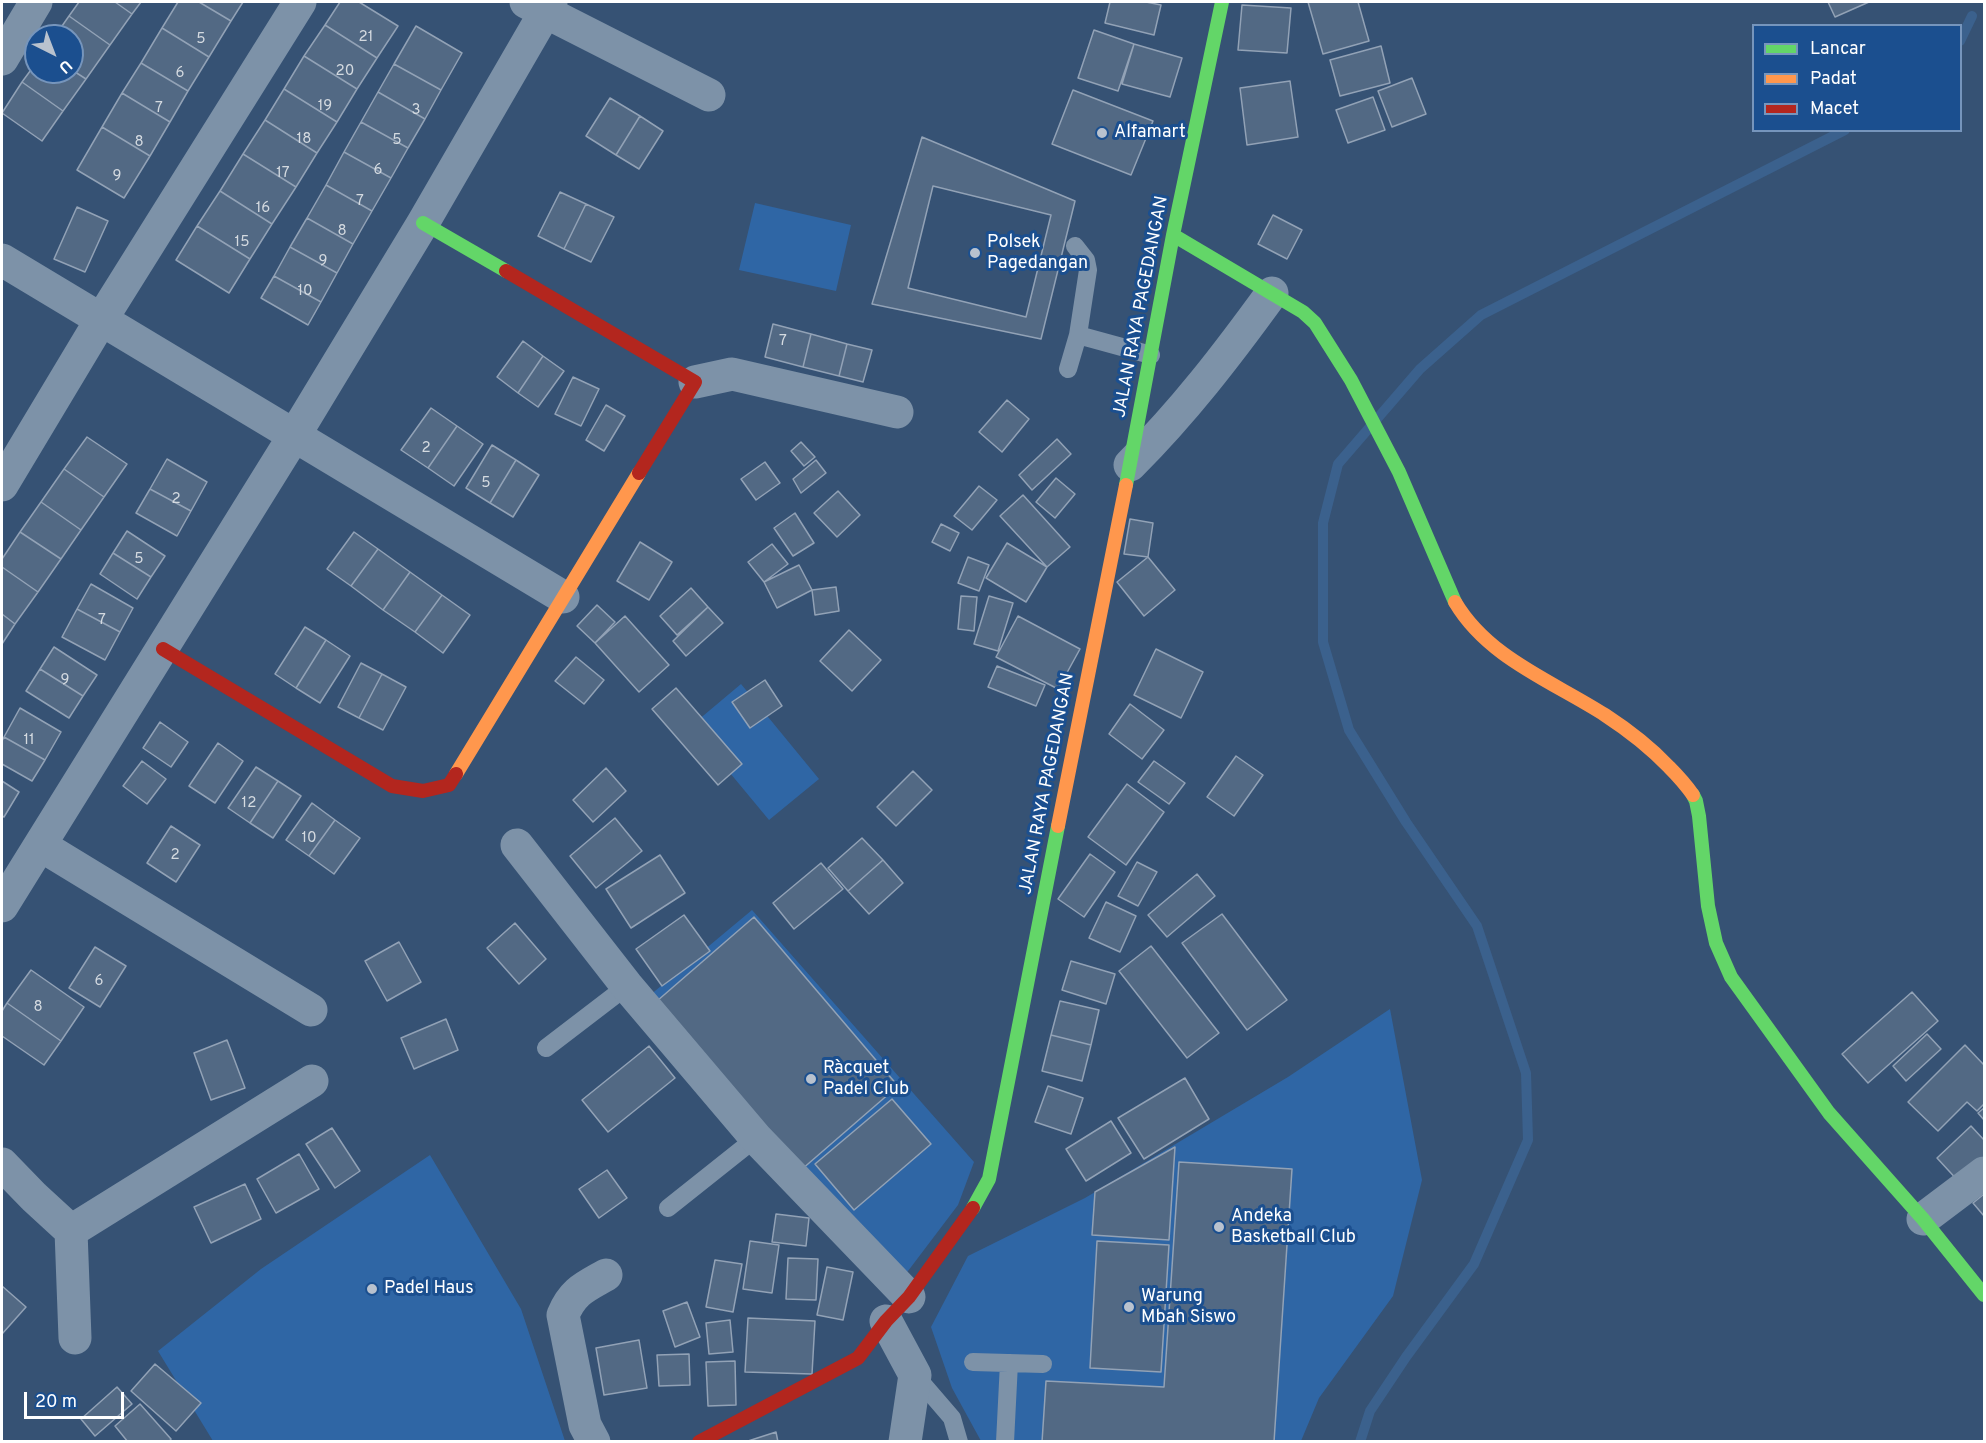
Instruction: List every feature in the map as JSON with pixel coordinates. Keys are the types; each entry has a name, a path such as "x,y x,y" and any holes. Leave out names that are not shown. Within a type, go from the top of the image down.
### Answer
{"street":[{"path":"2,59 36,2"},
{"path":"2,485 101,320 300,2"},
{"name":"JALAN RAYA PAGEDANGAN","path":"699,1442 858,1358 886,1321 909,1297 975,1205 988,1179 1130,465 1173,235 1222,2"},
{"path":"2,906 294,436 423,223 540,5 709,95"},
{"path":"423,223 695,382 732,374 897,412"},
{"path":"1173,235 1303,312 1315,324 1351,380 1399,472 1456,604 1482,636 1520,666 1605,715 1651,748 1687,786 1696,801 1699,816 1708,906 1716,943 1731,977 1829,1113 1923,1219 1984,1295"},
{"path":"2,260 563,597"},
{"path":"1130,465 1212,375 1272,293"},
{"path":"162,649 392,786 423,791 449,785 695,382"},
{"path":"40,845 311,1010"},
{"path":"517,845 627,986 756,1138 909,1297"},
{"path":"71,1231 312,1081"},
{"path":"2,1164 71,1231 75,1338"},
{"path":"1923,1219 1984,1173"},
{"path":"594,1442 585,1425 563,1315 568,1302 578,1291 606,1275"},
{"path":"886,1321 915,1375 905,1442"}],"lane":[{"path":"1068,369 1078,336 1088,270 1086,260 1075,246"},
{"path":"1078,336 1151,355"},
{"path":"546,1048 627,986"},
{"path":"668,1208 756,1138"},
{"path":"973,1362 1043,1364"},
{"path":"1005,1442 1009,1363"},
{"path":"915,1375 952,1418 960,1442"}],"shaded area":[{"path":"755,203 851,225 836,291 739,270"},
{"path":"741,684 819,779 769,820 691,726"},
{"name":"Ràcquet Padel Club","path":"752,910 974,1162 958,1205 905,1275 649,996"},
{"name":"Andeka Basketball Club","path":"1390,1009 1422,1180 1393,1296 1319,1398 1301,1441 981,1441 952,1388 931,1327 968,1256 1085,1198 1288,1077"},
{"name":"Padel Haus","path":"430,1155 521,1309 565,1441 213,1441 158,1351 261,1269"}],"building":[{"path":"79,2 115,2 132,14 110,45 84,27 84,24 69,16"},
{"path":"115,2 141,2 132,14"},
{"path":"178,2 199,2 231,21 209,57 162,28"},
{"path":"199,2 243,2 231,21"},
{"path":"340,2 359,2 398,26 377,58 325,25"},
{"path":"1110,2 1146,2 1161,5 1154,35 1105,23"},
{"path":"1308,2 1358,2 1369,41 1323,54"},
{"path":"1828,2 1869,2 1835,17"},
{"path":"1242,5 1291,8 1287,53 1238,50"},
{"path":"69,16 80,24 63,24"},
{"path":"325,25 377,58 357,89 304,56"},
{"path":"416,26 462,53 441,90 394,64"},
{"path":"84,27 110,45 86,79 84,78"},
{"path":"162,28 209,57 188,91 141,63"},
{"path":"1094,30 1134,44 1118,91 1078,78"},
{"path":"1134,44 1182,58 1170,97 1122,84"},
{"path":"1381,46 1390,83 1340,96 1330,60"},
{"path":"304,56 357,89 337,122 284,89"},
{"path":"141,63 188,91 170,122 122,93"},
{"path":"394,64 441,90 425,119 378,92"},
{"path":"1412,78 1426,114 1392,127 1378,91"},
{"path":"1290,81 1298,137 1247,145 1240,88"},
{"path":"22,82 63,111 42,141 2,113"},
{"path":"25,84 82,84 63,111"},
{"path":"284,89 337,122 317,153 265,120"},
{"name":"Alfamart","path":"1073,90 1153,121 1131,175 1052,144"},
{"path":"378,92 425,119 408,148 361,122"},
{"path":"122,93 170,122 150,156 102,127"},
{"path":"1373,97 1385,130 1348,143 1336,110"},
{"path":"610,98 640,116 616,155 586,136"},
{"path":"640,116 663,131 639,169 616,155"},
{"path":"265,120 317,153 296,187 243,154"},
{"path":"361,122 408,148 391,178 344,152"},
{"path":"102,127 150,156 124,198 77,170"},
{"name":"Polsek Pagedangan","path":"922,137 1075,201 1041,339 872,304"},
{"path":"344,152 391,178 372,211 326,185"},
{"path":"243,154 296,187 272,224 220,191"},
{"path":"326,185 372,211 353,244 307,218"},
{"path":"933,186 1051,215 1026,317 908,288"},
{"path":"220,191 272,224 250,259 197,226"},
{"path":"560,192 586,204 564,249 538,236"},
{"path":"586,204 614,217 591,262 564,249"},
{"path":"77,207 108,221 85,272 54,259"},
{"path":"1273,215 1302,230 1287,259 1258,244"},
{"path":"307,218 353,244 337,273 290,247"},
{"path":"197,226 250,259 229,293 176,260"},
{"path":"290,247 337,273 321,302 274,276"},
{"path":"274,276 321,302 308,325 261,298"},
{"path":"773,324 811,334 803,367 765,357"},
{"path":"811,334 847,344 839,376 803,367"},
{"path":"523,341 543,356 518,393 497,377"},
{"path":"847,344 872,350 863,382 839,376"},
{"path":"543,356 564,371 538,407 518,393"},
{"path":"573,377 599,389 581,426 555,414"},
{"path":"1007,400 1029,419 1002,452 979,432"},
{"path":"606,405 625,416 604,451 586,440"},
{"path":"431,408 457,426 428,468 401,450"},
{"path":"457,426 483,444 454,486 428,468"},
{"path":"87,437 127,464 104,497 64,469"},
{"path":"1057,439 1071,454 1032,490 1019,475"},
{"path":"801,442 815,457 804,466 791,451"},
{"path":"492,445 516,460 490,503 466,488"},
{"path":"167,459 207,482 191,511 150,489"},
{"path":"516,460 539,475 513,517 490,503"},
{"path":"816,460 826,473 801,493 793,479"},
{"path":"765,462 780,483 756,500 741,479"},
{"path":"64,469 104,497 81,530 41,502"},
{"path":"1056,478 1075,494 1055,518 1036,502"},
{"path":"979,486 997,500 972,530 954,516"},
{"path":"150,489 191,511 177,536 136,513"},
{"path":"838,491 860,515 837,537 814,513"},
{"path":"1023,495 1070,547 1047,567 1000,516"},
{"path":"41,502 81,530 61,559 20,532"},
{"path":"795,513 814,543 793,556 774,528"},
{"path":"1130,519 1153,523 1148,557 1124,554"},
{"path":"941,524 959,533 950,551 932,542"},
{"path":"127,531 165,556 151,577 113,553"},
{"path":"20,532 61,559 38,592 2,567 2,559"},
{"path":"354,532 378,549 351,586 327,569"},
{"path":"640,542 672,562 649,600 617,581"},
{"path":"1007,543 1047,567 1026,602 986,578"},
{"path":"772,544 788,564 764,582 748,562"},
{"path":"378,549 410,572 383,610 351,586"},
{"path":"113,553 151,577 137,599 100,574"},
{"path":"968,557 989,565 979,591 958,583"},
{"path":"1148,557 1175,590 1144,616 1117,582"},
{"path":"799,565 812,590 777,608 764,582"},
{"path":"2,567 38,592 15,624 2,614"},
{"path":"410,572 442,595 415,632 383,610"},
{"path":"91,584 133,608 120,632 77,609"},
{"path":"836,587 839,611 815,615 812,590"},
{"path":"691,588 708,607 677,635 660,616"},
{"path":"442,595 470,615 443,653 415,632"},
{"path":"961,596 977,597 974,631 958,629"},
{"path":"989,596 1013,603 998,651 974,644"},
{"path":"597,605 615,622 595,643 577,626"},
{"path":"708,607 723,623 686,656 673,641"},
{"path":"77,609 120,632 105,660 62,637"},
{"path":"2,614 15,624 2,644"},
{"path":"625,616 669,665 639,692 595,643"},
{"path":"1018,616 1080,649 1058,689 996,657"},
{"path":"305,627 326,640 296,688 275,674"},
{"path":"849,630 881,660 852,691 820,661"},
{"path":"326,640 350,656 320,703 296,688"},
{"path":"54,647 97,675 83,696 40,669"},
{"path":"1156,649 1203,672 1181,718 1134,695"},
{"path":"576,657 604,680 584,704 555,681"},
{"path":"361,663 382,674 359,718 338,707"},
{"path":"997,666 1045,685 1036,706 988,687"},
{"path":"40,669 83,696 69,718 26,691"},
{"path":"382,674 406,687 383,730 359,718"},
{"path":"765,680 782,706 750,728 732,702"},
{"path":"676,688 742,764 718,785 652,709"},
{"path":"1130,704 1164,730 1142,759 1109,734"},
{"path":"20,708 61,732 45,760 4,737"},
{"path":"160,722 188,742 171,767 143,748"},
{"path":"4,737 45,760 32,781 2,764"},
{"path":"218,743 243,761 215,803 189,786"},
{"path":"1236,756 1263,775 1234,816 1207,797"},
{"path":"142,761 166,779 147,804 123,786"},
{"path":"1154,761 1185,783 1169,804 1138,782"},
{"path":"256,767 278,781 250,823 228,808"},
{"path":"606,768 626,791 593,822 573,800"},
{"path":"913,771 932,790 896,826 877,807"},
{"path":"2,781 19,792 4,817 2,816"},
{"path":"278,781 301,796 273,838 250,823"},
{"path":"1127,784 1164,812 1126,865 1088,837"},
{"path":"312,803 335,820 309,856 286,840"},
{"path":"615,818 642,851 596,888 570,856"},
{"path":"335,820 360,838 334,874 309,856"},
{"path":"171,826 200,845 176,882 147,863"},
{"path":"862,838 883,860 848,891 828,868"},
{"path":"1090,854 1115,872 1084,917 1058,899"},
{"path":"660,855 685,893 631,928 606,889"},
{"path":"883,860 903,883 869,914 848,891"},
{"path":"1137,862 1157,872 1138,906 1118,896"},
{"path":"821,863 843,889 794,929 773,903"},
{"path":"1197,874 1215,896 1167,937 1148,915"},
{"path":"1106,902 1136,916 1120,952 1089,938"},
{"path":"1222,914 1287,1000 1247,1030 1182,943"},
{"path":"684,915 710,951 662,986 636,949"},
{"path":"754,917 898,1086 801,1170 657,1001"},
{"path":"515,923 546,959 519,984 487,948"},
{"path":"399,942 421,982 387,1001 365,961"},
{"path":"1151,946 1219,1033 1187,1058 1119,971"},
{"path":"95,947 126,966 100,1007 69,988"},
{"path":"1071,961 1115,974 1106,1004 1062,990"},
{"path":"31,970 84,1007 61,1041 7,1003"},
{"path":"1912,992 1938,1021 1868,1083 1842,1054"},
{"path":"1060,1001 1099,1010 1091,1045 1051,1035"},
{"path":"7,1003 61,1041 44,1065 2,1036 2,1011"},
{"path":"446,1019 458,1050 414,1069 401,1038"},
{"path":"1927,1034 1941,1049 1906,1081 1893,1066"},
{"path":"1051,1035 1091,1045 1082,1081 1042,1071"},
{"path":"227,1040 245,1088 211,1100 194,1053"},
{"path":"1965,1045 1984,1065 1984,1104 1977,1111 1967,1102 1938,1131 1908,1102"},
{"path":"649,1046 675,1078 608,1132 582,1100"},
{"path":"1185,1078 1209,1119 1144,1159 1118,1118"},
{"path":"1048,1086 1083,1098 1071,1134 1035,1122"},
{"path":"892,1099 931,1144 854,1210 815,1164"},
{"path":"1984,1108 1984,1120 1978,1113"},
{"path":"1111,1121 1131,1153 1086,1181 1066,1149"},
{"path":"1971,1126 1984,1140 1984,1161 1961,1184 1937,1158"},
{"path":"332,1128 360,1171 335,1188 306,1144"},
{"path":"1175,1147 1169,1240 1092,1235 1095,1192"},
{"path":"299,1154 319,1189 276,1213 257,1179"},
{"path":"1179,1162 1292,1169 1274,1442 1042,1442 1046,1381 1164,1387"},
{"path":"607,1170 627,1198 599,1218 579,1189"},
{"path":"245,1184 261,1219 211,1243 194,1207"},
{"path":"1984,1194 1984,1216 1973,1203"},
{"path":"776,1214 809,1218 806,1246 772,1242"},
{"path":"750,1241 779,1245 772,1293 743,1289"},
{"name":"Warung Mbah Siswo","path":"1097,1241 1169,1245 1161,1372 1090,1368"},
{"path":"788,1258 818,1259 816,1300 786,1299"},
{"path":"715,1260 742,1264 733,1312 706,1307"},
{"path":"827,1267 853,1272 843,1320 817,1315"},
{"path":"2,1286 26,1307 2,1334"},
{"path":"687,1302 700,1337 675,1347 663,1311"},
{"path":"748,1318 815,1321 812,1374 745,1372"},
{"path":"730,1320 733,1352 709,1354 706,1323"},
{"path":"639,1340 647,1388 604,1395 596,1348"},
{"path":"689,1354 690,1385 659,1386 657,1355"},
{"path":"735,1361 736,1405 708,1406 706,1362"},
{"path":"155,1364 201,1403 176,1431 131,1391"},
{"path":"117,1387 132,1404 95,1436 81,1419"},
{"path":"140,1404 171,1439 169,1442 128,1442 115,1426"},
{"path":"776,1432 778,1442 745,1442"}],"waterway":[{"path":"1962,37 1972,16"},
{"path":"1360,1442 1370,1411 1474,1264 1528,1140 1526,1073 1477,926 1406,822 1349,730 1323,642 1323,523 1338,464 1420,369 1481,315 1841,132"}],"traffic: fast":[{"path":"1126,485 1173,235 1222,2"},
{"path":"423,223 506,271"},
{"path":"1173,235 1303,312 1315,323 1351,380 1399,472 1455,602"},
{"path":"1693,795 1699,816 1708,906 1716,943 1731,977 1829,1113 1923,1219 1984,1295"},
{"path":"973,1208 989,1179 1058,826"}],"traffic: slow":[{"path":"456,774 639,473"},
{"path":"1058,826 1126,485"},
{"path":"1455,602 1469,622 1503,653 1522,667 1605,715 1630,733 1662,760 1693,795"}],"traffic: jam":[{"path":"506,271 695,382 639,473"},
{"path":"163,649 392,786 423,791 449,785 456,774"},
{"path":"699,1442 858,1358 886,1321 909,1297 973,1208"}],"place":[{"name":"Alfamart","path":"1102,133"},
{"name":"Polsek Pagedangan","path":"975,253"},
{"name":"Ràcquet Padel Club","path":"811,1079"},
{"name":"Andeka Basketball Club","path":"1219,1227"},
{"name":"Padel Haus","path":"372,1289"},
{"name":"Warung Mbah Siswo","path":"1129,1307"}]}
